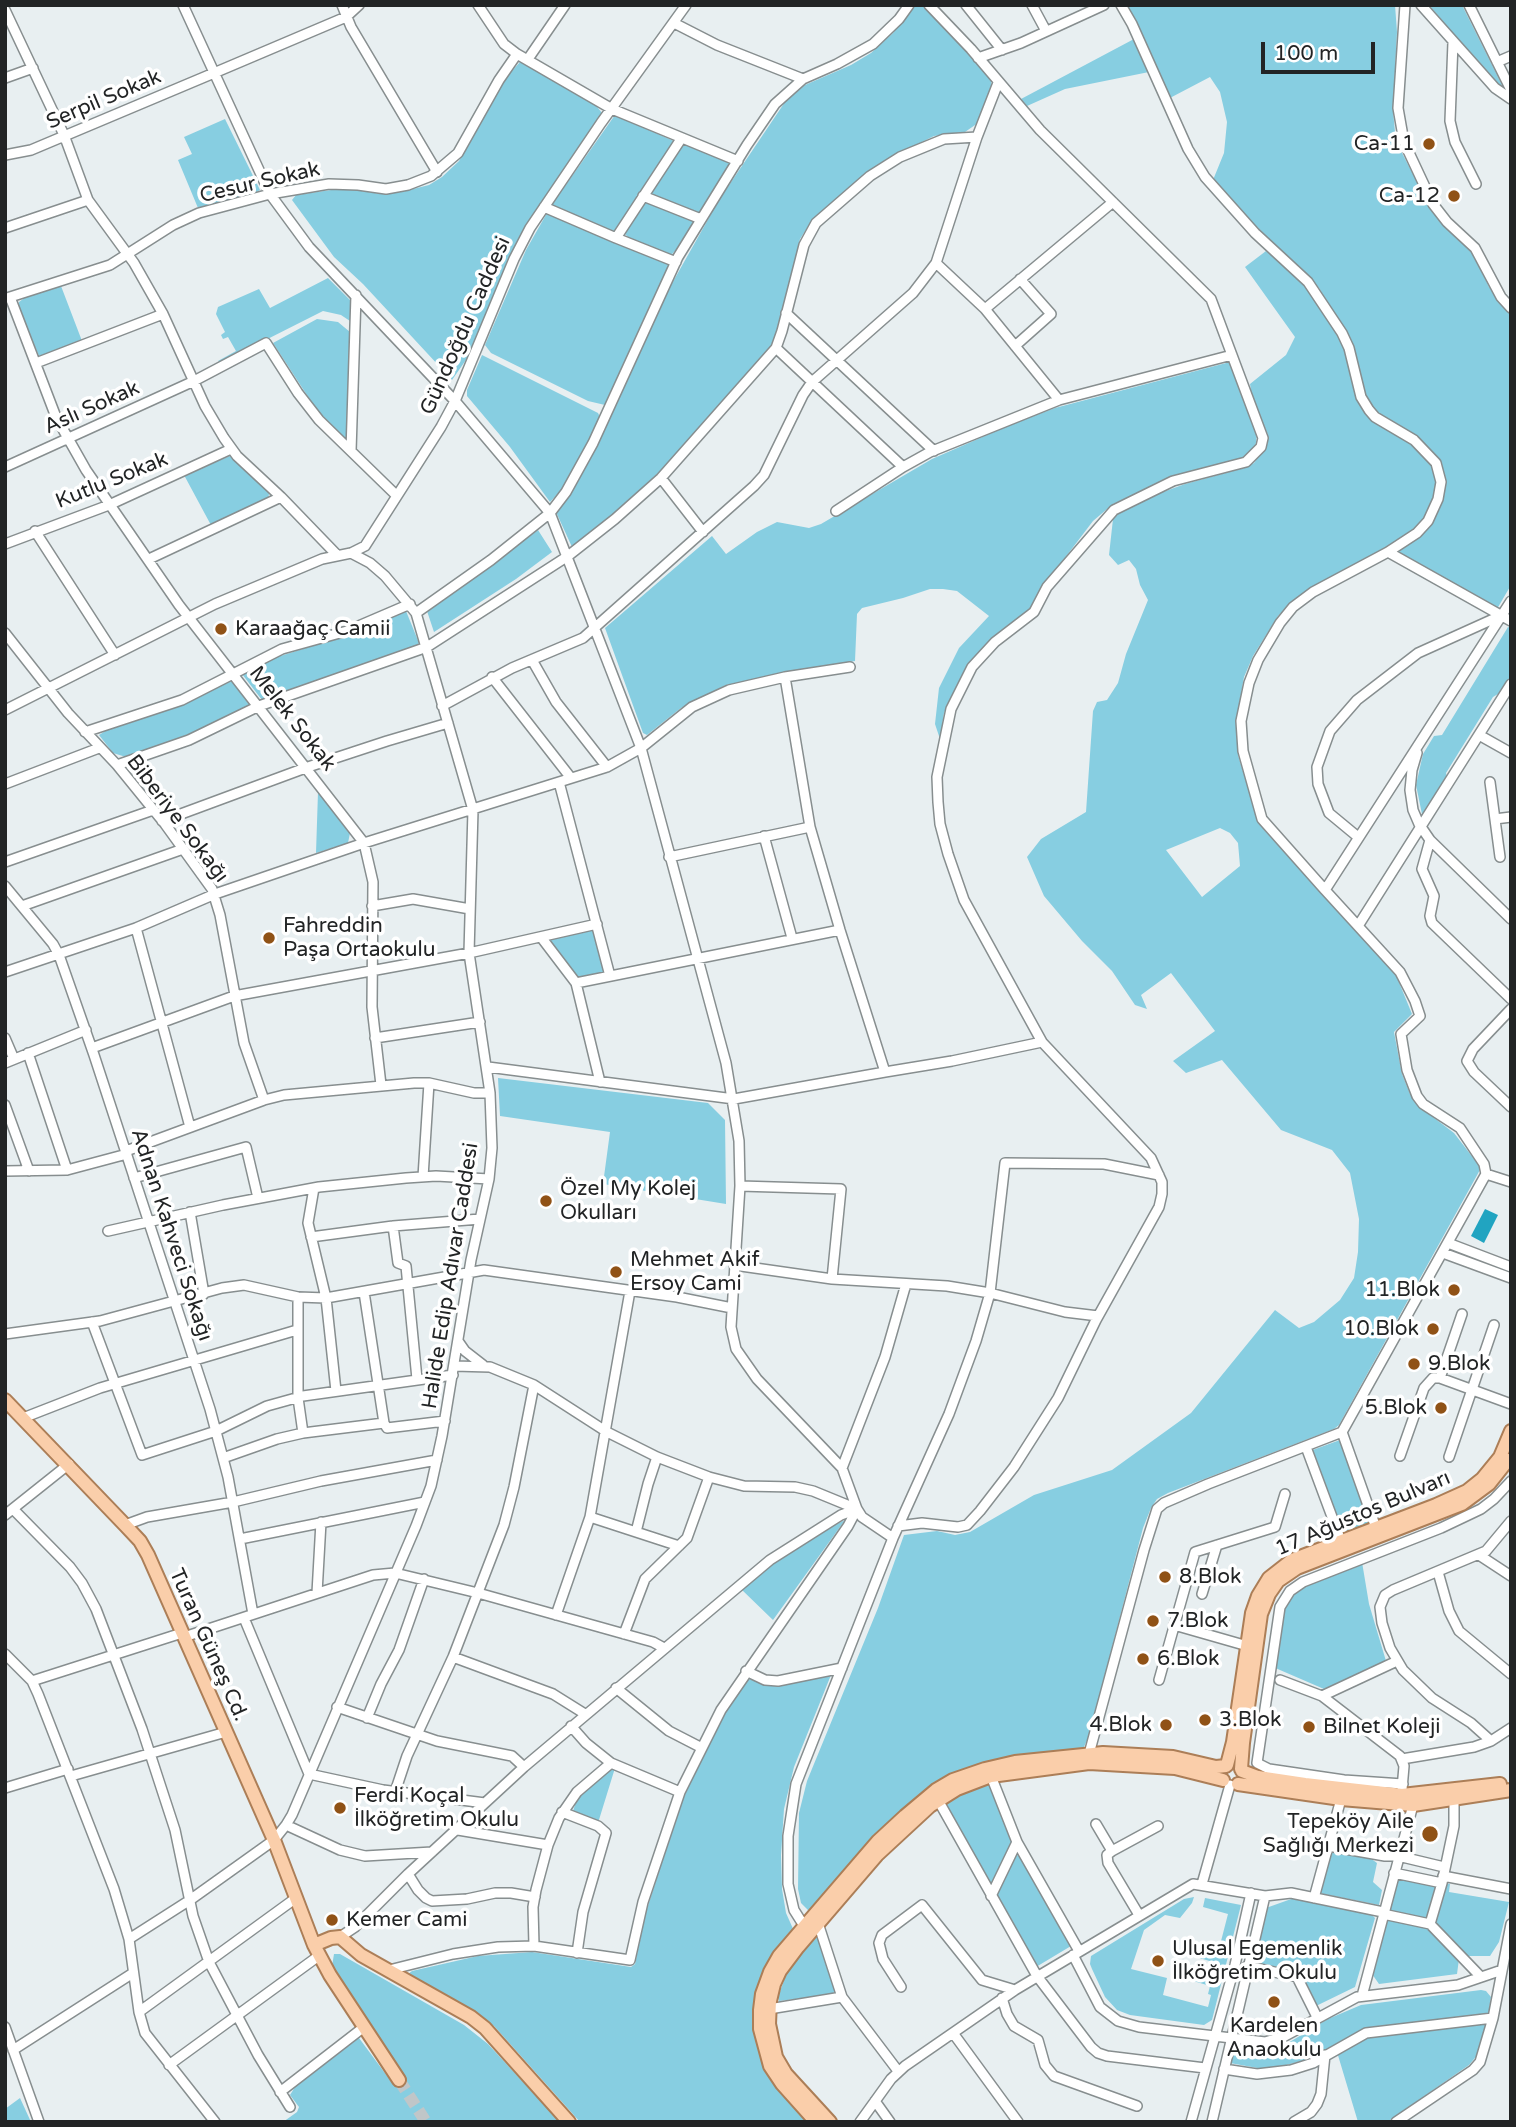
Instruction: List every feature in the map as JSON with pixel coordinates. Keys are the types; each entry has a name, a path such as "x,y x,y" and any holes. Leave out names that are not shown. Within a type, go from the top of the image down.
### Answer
{"main road":[{"name":"Turan Güneş Cd.","path":"5,1399 140,1541 274,1840 317,1950 399,2080"},
{"name":"17 Ağustos Bulvarı","path":"1511,1431 1500,1457 1482,1479 1467,1491 1436,1506 1292,1560 1269,1578 1254,1606 1252,1647 1236,1776 1222,1771 1233,1742 1252,1647 1261,1614 1266,1599 1278,1581 1291,1571 1462,1504 1489,1484 1511,1455"},
{"path":"830,2122 780,2065 770,2037 769,2009 772,1992 780,1970 886,1833 941,1787 968,1774 1000,1765 1089,1754 1173,1757 1212,1766 1226,1765"},
{"path":"816,2122 782,2084 770,2066 762,2041 761,2001 770,1972 779,1956 811,1927 886,1846 938,1800 957,1789 991,1776 1097,1762 1175,1768 1305,1784 1402,1789 1511,1783"},
{"path":"1236,1776 1341,1799 1413,1805 1511,1790"},
{"path":"317,1950 331,1938 340,1937 361,1955 471,2017 485,2028 569,2122"}],"street":[{"path":"183,5 270,194 309,247 455,401 550,513 641,748 726,1063 739,1141 740,1186 732,1308 733,1339 741,1359 766,1389 842,1468 857,1509 870,1525 893,1538"},
{"path":"342,5 437,172"},
{"name":"Serpil Sokak","path":"5,155 31,150 214,73 346,16 359,5"},
{"path":"478,5 504,44 517,54 612,109 737,161"},
{"path":"528,59 565,5"},
{"name":"Gündoğdu Caddesi","path":"351,553 365,546 441,427 455,401 514,259 530,229 686,5"},
{"path":"416,613 550,513 566,492 580,468 676,262 775,104 803,79 873,44 909,5"},
{"path":"898,1526 922,1523 958,1527 967,1524 980,1511 1038,1432 1058,1398 1098,1316 1159,1207 1162,1194 1159,1175 1151,1158 1042,1042 973,919 956,881 940,824 937,777 945,729 972,667 995,642 1034,612 1047,587 1114,510 1173,481 1246,462 1256,453 1263,438 1211,299 1040,130 929,5"},
{"path":"966,5 1002,50"},
{"path":"1032,5 1046,30"},
{"path":"978,58 1084,16 1104,5"},
{"path":"1089,1754 1157,1509 1164,1503 1208,1484 1342,1432 1486,1174 1484,1164 1460,1128 1423,1104 1417,1096 1408,1070 1401,1034 1420,1016 1400,972 1262,819 1243,751 1243,709 1249,683 1258,660 1287,613 1314,592 1417,533 1428,521 1438,499 1441,482 1436,463 1414,440 1375,417 1369,410 1361,397 1349,348 1342,333 1308,282 1255,233 1205,177 1188,149 1121,5"},
{"path":"1405,5 1398,108 1404,142 1433,204 1447,222 1475,248 1501,297 1511,308"},
{"path":"1421,5 1501,94 1511,99"},
{"path":"1469,5 1511,90"},
{"path":"6,7 64,135 88,200 127,253 163,314 205,406 236,456 281,497 337,555"},
{"path":"674,23 718,45 803,79"},
{"path":"1453,42 1450,121 1455,142 1476,184"},
{"name":"Cesur Sokak","path":"8,298 110,265 173,225 199,213 270,194 329,184 386,189 408,185 437,172 452,160 462,146 487,99 517,54"},
{"path":"1497,62 1511,56"},
{"path":"5,78 33,68"},
{"path":"442,706 492,677 583,638 764,475 797,406 812,382 913,293 936,263 977,137 998,83"},
{"path":"117,765 189,740 259,706 427,646 568,556 661,478 776,348 804,244 816,223 870,176 900,157 944,139 977,137"},
{"path":"616,237 681,139"},
{"path":"643,196 701,219"},
{"path":"5,228 88,200"},
{"path":"985,309 1113,202"},
{"path":"544,207 676,262"},
{"path":"936,263 985,309 1059,400"},
{"path":"1015,346 1051,314 1020,279"},
{"path":"356,295 351,451 396,495"},
{"name":"Melek Sokak","path":"8,298 56,417 86,470 189,616 364,843 371,868 371,970 381,1085"},
{"path":"786,313 934,451"},
{"path":"36,363 163,314"},
{"name":"Aslı Sokak","path":"5,467 194,381 266,343 319,420 351,451"},
{"path":"776,348 903,467"},
{"path":"836,511 903,467 934,451 1059,400 1232,355"},
{"name":"Kutlu Sokak","path":"5,544 109,505 231,449"},
{"path":"661,478 703,532"},
{"path":"149,559 281,497"},
{"path":"35,531 115,655"},
{"path":"1388,552 1511,621"},
{"path":"5,710 189,616 273,579 337,555 351,553"},
{"name":"Halide Edip Adıvar Caddesi","path":"129,1939 190,1900 274,1840 286,1825 425,1502 445,1421 469,1273 489,1179 492,1148 491,1093 469,953 473,810 416,613 377,568 351,553"},
{"path":"1325,890 1511,601"},
{"path":"85,732 183,699 282,649 347,631 410,604"},
{"path":"1358,837 1329,813 1318,784 1317,767 1330,731 1357,700 1418,653 1502,616"},
{"name":"Biberiye Sokağı","path":"5,633 9,647 117,765 215,894 244,1043 264,1100"},
{"path":"533,660 556,702 607,767"},
{"path":"5,972 136,928 215,894 364,843 607,767 641,748 677,718 711,697 729,690 785,677 850,667"},
{"path":"492,677 571,778"},
{"path":"785,677 810,827 885,1072"},
{"path":"1358,926 1511,684"},
{"path":"162,821 308,767 448,723"},
{"path":"1479,734 1511,754"},
{"path":"1419,744 1410,790 1413,810 1421,828 1511,919"},
{"path":"5,784 99,748"},
{"path":"558,782 610,975"},
{"path":"1490,782 1500,857"},
{"path":"5,862 152,810"},
{"path":"1495,819 1511,817"},
{"path":"669,857 810,827"},
{"path":"764,836 792,938"},
{"path":"1430,840 1422,872 1434,896 1430,916 1432,923 1511,999"},
{"path":"22,906 183,849"},
{"name":"Adnan Kahveci Sokağı","path":"5,886 59,955 86,1030 216,1431 240,1539 248,1616 309,1774"},
{"path":"372,906 413,899 470,909"},
{"path":"92,1048 234,996 469,953 597,924"},
{"path":"136,928 190,1127"},
{"path":"576,983 840,930"},
{"path":"541,937 576,983 600,1082"},
{"path":"1511,1009 1473,1049 1468,1061 1474,1072 1511,1107"},
{"path":"375,1038 480,1021"},
{"path":"5,1038 10,1061 86,1030"},
{"path":"488,1067 734,1100 1042,1042"},
{"path":"28,1053 67,1170"},
{"path":"424,1177 429,1083"},
{"path":"5,1171 67,1170 126,1153 264,1100 305,1092 429,1083 474,1093 491,1093"},
{"path":"5,1105 29,1171"},
{"path":"134,1178 246,1147 258,1198"},
{"path":"898,2071 842,1997 811,1927 794,1910 789,1895 787,1854 791,1807 804,1759 898,1526 949,1414 976,1341 990,1293 1005,1163 1104,1164 1159,1175"},
{"path":"1486,1174 1511,1182"},
{"path":"108,1231 314,1188 424,1177 489,1179"},
{"path":"740,1186 841,1189 832,1279"},
{"path":"314,1188 308,1223 326,1298 336,1391"},
{"path":"190,1212 204,1294"},
{"path":"311,1237 393,1226 480,1219"},
{"path":"393,1226 398,1263 406,1266 417,1379"},
{"path":"1448,1243 1511,1267"},
{"path":"1443,1253 1511,1278"},
{"path":"734,1265 832,1279 947,1286 990,1293 1065,1312 1098,1316"},
{"path":"5,1334 92,1322 222,1288 244,1285 298,1297 326,1298 491,1270 732,1308"},
{"path":"842,1468 885,1357 906,1284"},
{"path":"556,1615 590,1517 630,1291"},
{"path":"364,1293 384,1423 387,1428 445,1421"},
{"path":"298,1297 298,1398 303,1433"},
{"path":"1440,1378 1462,1314"},
{"path":"92,1322 142,1455 216,1431 267,1406 298,1398 484,1367 497,1369 534,1385 607,1432 657,1458 709,1477 744,1486 795,1487 813,1491 857,1509"},
{"path":"1449,1457 1494,1325"},
{"path":"23,1418 114,1384 297,1330"},
{"path":"458,1341 484,1367"},
{"path":"1400,1456 1425,1385 1433,1378 1440,1378 1511,1404"},
{"path":"395,1792 416,1735 453,1657 508,1514 534,1385"},
{"path":"223,1458 303,1433 384,1423"},
{"path":"1342,1432 1376,1528"},
{"path":"1306,1447 1341,1541"},
{"path":"636,1532 657,1458"},
{"path":"125,1525 147,1517 437,1460"},
{"path":"69,1464 9,1512 39,1534 82,1583 96,1609 175,1830 190,1900 209,1962 290,2107"},
{"path":"624,1634 641,1585 687,1538 709,1477"},
{"path":"1258,1763 1276,1621 1282,1602 1290,1591 1307,1580 1474,1513 1494,1499 1511,1480"},
{"path":"1159,1680 1193,1555 1197,1550 1275,1527 1285,1494"},
{"path":"240,1539 425,1502"},
{"path":"340,1937 355,1927 524,1767 769,1560 841,1515 857,1509"},
{"path":"389,1970 453,1954 498,1947 534,1946 630,1960 643,1902 680,1792 726,1700 848,1526 857,1509"},
{"path":"590,1517 679,1546"},
{"path":"1491,1741 1471,1723 1432,1698 1397,1661 1382,1623 1380,1607 1383,1598 1393,1590 1491,1548 1511,1521"},
{"path":"317,1593 321,1522"},
{"path":"1202,1594 1217,1545"},
{"path":"1479,1555 1511,1576"},
{"path":"1438,1572 1449,1611 1459,1630 1511,1674"},
{"path":"32,1681 373,1575 395,1573 478,1593 653,1642 664,1648"},
{"path":"367,1718 399,1650 425,1579"},
{"path":"1174,1625 1252,1647"},
{"path":"5,1654 32,1681 114,1889 129,1939 139,2012 145,2032 215,2122"},
{"path":"453,1657 553,1694 585,1714"},
{"path":"1322,1696 1397,1661"},
{"path":"746,1671 765,1680 778,1681 842,1668"},
{"path":"1280,1680 1322,1696 1402,1759 1474,1747 1491,1741 1511,1728"},
{"path":"616,1688 669,1731 702,1748"},
{"path":"337,1707 458,1747 512,1756 524,1767"},
{"path":"571,1726 611,1763 680,1792"},
{"path":"5,1788 150,1755 226,1732"},
{"path":"1258,1763 1269,1769 1402,1789 1402,1759"},
{"path":"534,1946 535,1897 548,1845 562,1812 577,1792 611,1763"},
{"path":"1202,1884 1236,1776 1258,1763"},
{"path":"309,1774 395,1792 485,1803"},
{"path":"991,1776 1017,1842 1076,1953 1100,2007 1118,2021 1139,2027 1272,2041 1362,1996 1458,1985 1502,1970"},
{"path":"1314,1898 1341,1799"},
{"path":"938,1800 1037,1976 1095,2051 1107,2056 1205,2068"},
{"path":"1430,1924 1454,1826 1454,1800"},
{"path":"1362,1996 1413,1805"},
{"path":"562,1812 598,1826 606,1833 583,1912 577,1953"},
{"path":"286,1825 340,1850 365,1856 432,1853"},
{"path":"1096,1825 1112,1851"},
{"path":"1139,1915 1108,1863 1107,1855 1158,1826"},
{"path":"458,1830 548,1845"},
{"path":"991,1896 1017,1842"},
{"path":"1328,1846 1398,1856 1443,1875"},
{"path":"1394,1873 1443,1875 1511,1889"},
{"path":"408,1874 418,1890 432,1901 503,1893 535,1897"},
{"path":"860,2122 898,2071 1002,1998 1190,1885 1202,1884 1265,1896 1291,1893 1430,1924 1480,1977"},
{"path":"1191,2122 1235,1965 1251,1893"},
{"path":"1216,2118 1224,2069 1265,1896"},
{"path":"139,2012 296,1898"},
{"path":"901,1987 883,1959 879,1943 883,1935 922,1905 982,1980 1015,1990"},
{"path":"1396,2122 1477,2067 1483,2057 1511,1924"},
{"path":"169,2065 238,2016 317,1950"},
{"path":"1247,1966 1297,1977 1317,2017"},
{"path":"13,2050 133,1973"},
{"path":"1499,1985 1511,1984"},
{"path":"769,2009 842,1997"},
{"path":"1002,1998 1014,2026 1038,2040 1045,2065 1054,2076 1137,2106"},
{"path":"1224,2069 1257,2074 1301,2068 1349,2041 1373,2032 1493,2018"},
{"path":"5,2027 39,2122"},
{"path":"280,2092 364,2027"},
{"path":"953,2033 1018,2122"},
{"path":"1294,2122 1311,2112 1317,2104 1321,2094 1325,2055"},
{"path":"875,2101 890,2122"}],"shaded area":[{"path":"916,5 922,5 939,20 973,56 991,81 992,86 978,123 965,132 934,136 884,161 809,225 800,239 778,331 768,351 659,472 600,527 572,547 556,512 573,489 592,453 657,310 719,200 785,102 805,85 871,53 893,33"},
{"path":"1124,5 1395,5 1397,32 1393,111 1395,132 1401,151 1433,213 1473,254 1489,287 1511,315 1511,585 1497,609 1401,557 1397,551 1417,538 1443,478 1442,463 1433,453 1379,416 1368,404 1338,319 1319,288 1213,180 1224,153 1227,122 1220,92 1210,77 1168,99"},
{"path":"1429,5 1462,5 1503,87 1495,83"},
{"path":"1134,39 1149,72 1065,89 1027,106 1021,99"},
{"path":"520,62 594,103 602,113 530,219 507,264 475,347 452,380 363,284 334,257 292,200 296,195 331,190 381,194 429,185 459,161 504,80"},
{"path":"615,115 676,142 615,232 612,232 551,206"},
{"path":"225,119 260,190 251,195 198,208 178,160 192,154 184,137"},
{"path":"684,143 731,163 699,214 650,194 672,156"},
{"path":"647,201 693,221 694,224 680,246 671,255 629,238 624,233"},
{"path":"547,213 671,265 605,405 588,401 491,353 485,345 526,250"},
{"path":"1266,251 1305,283 1341,337 1373,421 1405,437 1433,466 1436,486 1430,513 1405,540 1318,584 1292,601 1278,616 1253,656 1244,677 1237,717 1238,755 1258,821 1265,831 1396,975 1412,1014 1394,1032 1402,1074 1410,1094 1417,1105 1454,1133 1481,1168 1339,1425 1157,1499 1143,1528 1089,1736 1083,1749 1022,1755 986,1763 810,1912 801,1903 798,1889 799,1813 807,1781 878,1608 904,1535 937,1531 955,1535 970,1532 1034,1495 1112,1470 1191,1413 1275,1310 1299,1328 1314,1322 1340,1300 1354,1278 1359,1219 1350,1173 1332,1150 1281,1130 1222,1060 1186,1073 1173,1061 1215,1031 1171,973 1141,995 1147,1009 1135,1005 1112,971 1044,896 1027,857 1041,839 1086,812 1093,711 1097,702 1107,700 1118,683 1126,654 1148,600 1136,569 1129,560 1118,565 1109,555 1113,519 1119,512 1152,496 1244,468 1254,463 1268,443 1268,435 1252,396 1250,384 1286,355 1295,337 1245,267","holes":["1220,828 1230,833 1238,843 1240,866 1202,897 1166,850"]},
{"path":"328,278 352,302 350,321 341,315 323,311 220,363 218,361 236,351 228,337 223,339 221,335 225,332 216,314 218,307 259,289 270,308"},
{"path":"61,286 82,341 39,356 18,307 19,302 27,296"},
{"path":"317,319 338,322 350,332 349,434 346,440 316,409 273,343"},
{"path":"482,355 598,413 600,417 577,467 565,486 550,502 510,447 467,396"},
{"path":"1230,362 1257,435 1255,449 1245,457 1165,480 1113,504 1093,521 1039,592 1034,608 1013,622 976,656 957,685 944,713 940,739 935,724 939,688 959,648 989,616 957,591 943,589 930,589 862,608 857,614 855,661 726,685 681,708 647,735 643,733 605,628 712,536 726,554 757,532 777,522 809,528 821,524 932,459 1010,425 1055,408"},
{"path":"230,456 268,491 268,499 212,527 184,475"},
{"path":"538,530 552,552 516,579 434,632 427,611"},
{"path":"406,611 419,643 417,646 262,700 242,674 274,658 357,632"},
{"path":"1508,627 1511,628 1511,679 1503,691 1493,697 1446,773 1447,777 1423,819 1416,785 1423,754 1434,736 1442,735"},
{"path":"232,681 251,707 206,728 126,757 113,753 99,735 110,728 190,700"},
{"path":"318,792 350,833 348,843 316,853"},
{"path":"592,930 595,932 605,969 603,972 581,977 574,975 549,940"},
{"path":"498,1078 708,1103 725,1120 726,1204 603,1184 610,1132 500,1116"},
{"path":"1485,1209 1498,1215 1484,1243 1471,1236"},
{"path":"1340,1440 1372,1524 1342,1536 1310,1451"},
{"path":"845,1520 773,1620 741,1589 808,1539"},
{"path":"1362,1562 1369,1604 1386,1661 1324,1689 1273,1667 1282,1614 1290,1597 1302,1586"},
{"path":"831,1675 794,1767 784,1809 782,1889 786,1913 794,1931 756,2033 763,2063 809,2122 580,2122 494,2026 407,1975 412,1971 478,1956 532,1952 631,1967 635,1964 646,1912 681,1803 722,1717 748,1679 787,1684"},
{"path":"615,1768 598,1823 573,1811 577,1799"},
{"path":"990,1782 1013,1843 992,1887 944,1802"},
{"path":"1334,1851 1370,1858 1377,1863 1373,1882 1382,1890 1379,1905 1319,1893 1330,1853"},
{"path":"1015,1854 1021,1857 1071,1946 1036,1967 996,1893"},
{"path":"1398,1877 1438,1886 1429,1919 1389,1910"},
{"path":"1445,1883 1450,1884 1449,1892 1509,1902 1499,1942 1490,1956 1467,1956 1434,1923"},
{"path":"1194,1897 1180,1918 1165,1915 1144,1930 1131,1969 1167,1978 1163,1995 1208,2007 1210,1986 1187,1979 1189,1971 1197,1972 1196,1976 1215,1981 1216,1963 1193,1956 1196,1945 1220,1954 1228,1914 1203,1907 1205,1898 1241,1905 1212,2020 1204,2025 1130,2015 1117,2010 1105,1997 1090,1964 1091,1956 1184,1899"},
{"path":"1294,1898 1370,1913 1375,1918 1355,1987 1316,2006 1301,1977 1252,1964 1266,1908"},
{"path":"1387,1920 1429,1929 1459,1959 1457,1974 1379,1984 1372,1974"},
{"path":"818,1936 835,1992 779,2001 786,1975"},
{"path":"334,1954 340,1954 464,2025 488,2044 560,2122 283,2122 297,2112 299,2107 290,2095 295,2087 359,2038 393,2084 405,2076 338,1979 332,1966"},
{"path":"1481,1990 1491,1997 1488,2016 1366,2029 1310,2059 1282,2066 1263,2069 1230,2063 1234,2047 1262,2050 1283,2046 1328,2019 1361,2005"},
{"path":"1487,2022 1479,2053 1469,2065 1387,2122 1358,2122 1337,2052 1365,2036"},
{"path":"20,2098 31,2122 5,2122 5,2109"}],"tunnel":[{"path":"399,2080 426,2122"}],"place":[{"name":"Ca-11","path":"1429,144"},
{"name":"Ca-12","path":"1454,196"},
{"name":"Karaağaç Camii","path":"221,629"},
{"name":"Fahreddin Paşa Ortaokulu","path":"269,938"},
{"name":"Özel My Kolej Okulları","path":"546,1201"},
{"name":"Mehmet Akif Ersoy Cami","path":"616,1272"},
{"name":"11.Blok","path":"1454,1290"},
{"name":"10.Blok","path":"1433,1329"},
{"name":"9.Blok","path":"1414,1364"},
{"name":"5.Blok","path":"1441,1408"},
{"name":"8.Blok","path":"1165,1577"},
{"name":"7.Blok","path":"1153,1621"},
{"name":"6.Blok","path":"1143,1659"},
{"name":"3.Blok","path":"1205,1720"},
{"name":"4.Blok","path":"1166,1725"},
{"name":"Bilnet Koleji","path":"1309,1727"},
{"name":"Ferdi Koçal İlköğretim Okulu","path":"340,1808"},
{"name":"Tepeköy Aile Sağlığı Merkezi","path":"1430,1834"},
{"name":"Kemer Cami","path":"332,1920"},
{"name":"Ulusal Egemenlik İlköğretim Okulu","path":"1158,1961"},
{"name":"Kardelen Anaokulu","path":"1274,2002"}]}
